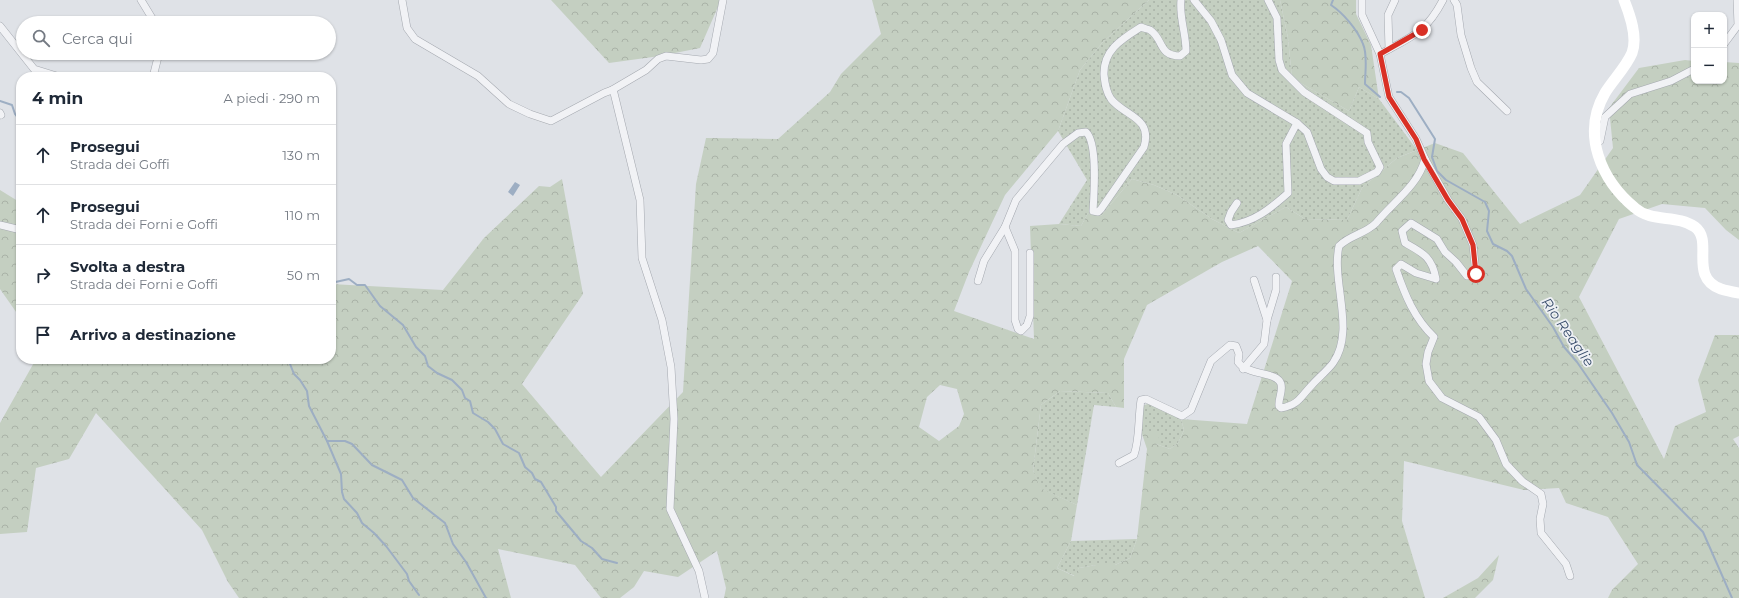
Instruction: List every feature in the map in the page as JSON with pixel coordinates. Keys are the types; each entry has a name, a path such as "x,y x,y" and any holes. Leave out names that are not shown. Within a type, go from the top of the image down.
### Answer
{"main road":[{"path":"1624,0 1633,30 1632,53 1604,95 1595,117 1594,144 1600,161 1621,196 1636,210 1647,216 1680,221 1694,227 1702,238 1702,264 1704,275 1711,283 1720,289 1739,293"}],"street":[{"path":"141,0 151,16"},
{"path":"402,0 407,28 415,40 465,67 478,76 509,104 530,114 551,121 612,90 646,70 658,59 666,56 701,60 708,59 713,53 723,0"},
{"path":"978,281 984,261 1005,227 1016,200 1063,144 1078,133 1086,132 1090,136 1094,172 1093,211 1098,212 1101,209 1144,147 1147,139 1143,126 1139,120 1111,99 1105,86 1104,65 1109,52 1123,39 1141,27 1151,31 1164,52 1174,56 1180,56 1186,51 1186,41 1180,11 1181,0"},
{"path":"1194,0 1211,21 1221,40 1232,75 1246,93 1297,123 1307,132 1321,169 1327,177 1334,181 1351,182 1359,181 1377,172 1380,167 1368,142 1367,133 1304,92 1282,70 1279,60 1277,18 1268,0"},
{"path":"1362,0 1362,15 1380,54 1389,97 1416,139 1424,159 1448,200 1462,219 1473,245 1476,274 1467,276 1456,262 1445,252 1437,238 1411,223 1402,231 1405,243 1425,254 1434,268 1436,279 1416,273 1401,264 1396,268 1411,308 1424,328 1434,337 1428,352 1426,364 1428,381 1442,398 1479,418 1496,440 1506,464 1522,480 1541,494 1543,504 1540,519 1541,533 1566,564 1570,576"},
{"path":"1389,49 1388,15 1395,0"},
{"path":"1380,54 1422,30 1434,17 1443,0"},
{"path":"1454,0 1458,5 1462,35 1471,68 1477,82 1507,111"},
{"path":"1727,40 1738,25 1738,0"},
{"path":"0,26 16,46"},
{"path":"27,60 34,69 44,72"},
{"path":"154,72 157,60"},
{"path":"1594,144 1600,141 1605,117 1630,94 1671,81 1691,71"},
{"path":"612,90 616,97 640,200 642,258 662,320 671,367 674,419 670,509 699,571 705,598"},
{"path":"1237,203 1228,220 1231,225 1243,223 1267,212 1288,193 1286,144 1297,123"},
{"path":"1119,463 1134,455 1138,444 1138,418 1141,400 1146,398 1182,416 1191,410 1211,361 1230,345 1236,346 1239,354 1238,362 1243,369 1276,378 1281,384 1282,394 1278,406 1281,408 1298,402 1333,362 1342,344 1341,298 1337,270 1339,246 1347,238 1369,230 1376,224 1391,205 1416,181 1422,170 1424,159"},
{"path":"0,225 16,229"},
{"path":"1005,227 1015,251 1015,320 1018,329 1021,331 1027,325 1030,316 1030,253"},
{"path":"1243,369 1264,344 1268,320 1276,290 1276,277"},
{"path":"1254,280 1268,320"}],"green space":[{"path":"551,0 721,0 700,48 660,56 609,63"},
{"path":"872,0 1149,0 1102,43 1080,70 1058,131 1005,195 969,272 954,311 1034,339 1030,226 1059,224 1081,226 1088,213 1101,216 1132,179 1154,185 1177,195 1212,219 1239,233 1286,207 1305,219 1347,220 1362,188 1397,158 1435,143 1463,153 1520,224 1580,195 1613,148 1609,108 1639,68 1685,60 1691,61 1691,84 1727,84 1727,62 1739,63 1739,240 1726,230 1705,208 1662,204 1619,219 1579,297 1664,459 1675,426 1706,412 1698,380 1715,335 1739,335 1739,436 1733,439 1739,448 1739,598 1608,598 1612,590 1638,564 1608,517 1566,503 1559,488 1524,490 1404,461 1402,521 1425,598 724,598 726,588 717,551 678,577 644,571 634,587 620,598 601,598 575,565 498,549 511,598 239,598 228,582 202,530 96,413 69,459 36,468 27,532 0,534 0,423 33,364 336,364 336,284 443,290 484,238 539,186 550,187 562,179 583,294 522,384 601,477 683,392 696,184 706,138 778,139 830,92 841,74 881,34","holes":["1258,246 1292,281 1247,424 1181,419 1184,430 1178,443 1170,449 1156,444 1159,439 1158,431 1141,431 1147,449 1137,539 1130,558 1115,565 1096,565 1079,568 1074,576 1057,568 1071,541 1077,505 1040,488 1033,470 1041,405 1060,391 1108,393 1116,407 1124,408 1124,359 1147,305 1222,262","940,385 957,389 964,414 959,426 939,441 919,427 927,397"]},
{"path":"1149,0 1280,0 1288,38 1292,78 1349,111 1359,87 1379,99 1417,150 1397,158 1362,188 1347,220 1305,219 1286,207 1239,233 1212,219 1177,195 1154,185 1132,179 1101,216 1088,213 1081,226 1059,224 1087,180 1058,131 1080,70 1102,43"},
{"path":"1280,0 1356,0 1356,14 1371,45 1379,99 1359,87 1349,111 1292,78 1288,38"},
{"path":"0,190 16,200 16,312 0,289"},
{"path":"1060,391 1108,393 1116,407 1094,405 1077,505 1039,488 1033,470 1041,405"},
{"path":"1150,403 1181,419 1184,430 1178,443 1170,449 1156,444 1141,431 1142,406"},
{"path":"1137,539 1130,558 1115,565 1096,565 1079,568 1075,576 1057,568 1071,541"},
{"path":"1499,555 1493,580 1475,598 1443,598 1478,578"}],"water":[{"path":"515,182 520,185 513,196 508,192"}],"waterway":[{"name":"Rio Reaglie","path":"1333,0 1331,5 1349,22 1365,48 1365,84 1380,97"},
{"name":"Rio Reaglie","path":"1397,92 1401,92 1409,98 1435,139 1432,157 1437,171 1446,180 1485,202 1489,211 1487,231 1493,244 1507,251 1512,256 1526,289 1553,327 1564,347 1577,362 1612,413 1629,442 1637,465 1703,532 1732,598"},
{"path":"0,101 12,105 16,115"},
{"path":"336,282 349,279 357,285 365,285 380,306 403,325 416,347 425,356 428,366 437,373 452,380 462,390 465,398 470,401 473,413 488,422 495,429 503,444 519,453 525,467 532,473 535,479 541,482 556,507 556,511 581,541 592,548 602,559 617,563"},
{"path":"290,364 294,374 307,391 309,406 327,441 345,441 352,444 372,465 402,480 413,498 445,523 453,544 466,562 486,598"},
{"path":"327,441 341,474 344,499 357,513 362,523 386,546 407,574 409,581 419,595"}],"route":[{"path":"1422,30 1380,54 1383,72 1389,97 1416,139 1424,159 1448,200 1462,219 1473,245 1476,274"}]}
